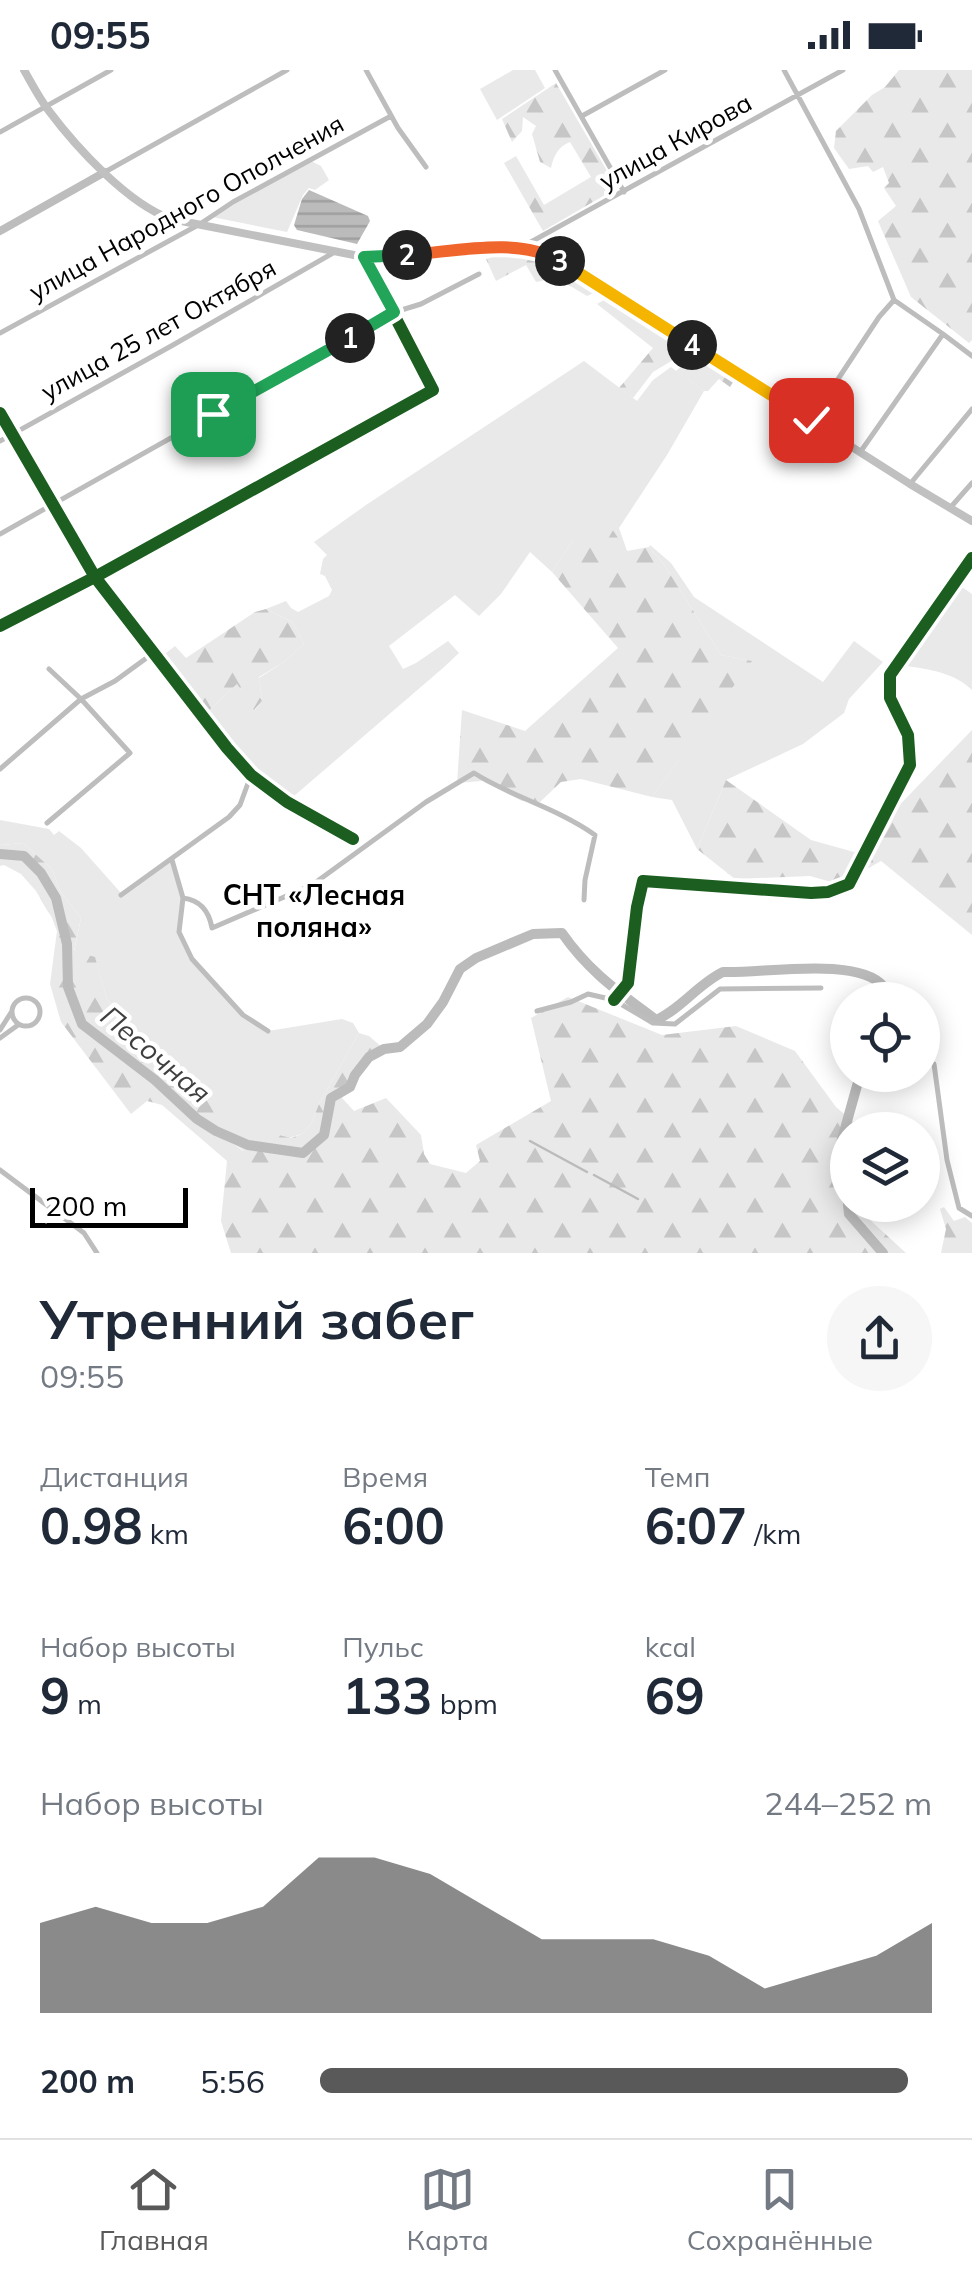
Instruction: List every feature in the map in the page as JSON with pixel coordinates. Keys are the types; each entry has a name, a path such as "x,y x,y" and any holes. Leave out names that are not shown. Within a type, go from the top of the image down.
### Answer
{"main road":[{"path":"24,70 69,136 146,208 171,219 364,257 504,248 528,248 549,254 972,520"}],"street":[{"path":"0,132 110,70"},
{"path":"0,230 287,70"},
{"path":"366,70 391,116 426,166"},
{"path":"555,70 624,192"},
{"path":"582,116 665,70"},
{"path":"784,70 860,210 894,300 972,356"},
{"name":"улица Кирова","path":"528,248 544,233 843,70"},
{"name":"улица Народного Ополчения","path":"0,333 391,116"},
{"name":"улица 25 лет Октября","path":"0,440 334,252"},
{"path":"0,626 433,390 364,257"},
{"path":"0,534 394,312 421,304 479,274"},
{"path":"811,420 894,300"},
{"path":"860,452 942,334"},
{"path":"910,484 972,409"},
{"path":"0,412 95,577 202,718 251,775 287,802 353,839"},
{"path":"950,508 972,483"},
{"path":"614,1000 628,983 644,881 811,893 849,884 910,765 908,735 890,698 890,675 972,558"},
{"path":"0,769 81,698 115,681 152,654"},
{"path":"47,822 130,753 49,669"},
{"path":"183,898 203,906 212,928 293,894 474,772 595,834 584,900"},
{"path":"121,895 229,817 240,805 251,775"},
{"path":"172,860 183,898 179,932 192,959 243,1014 268,1031"},
{"path":"537,1010 588,994 614,1000 654,1023 674,1024 720,989 820,988"},
{"path":"0,1030 14,1004 20,999 30,998 38,1003 40,1012 38,1020 30,1026 21,1025 12,1011"},
{"path":"0,1038 21,1025"},
{"path":"938,1092 959,1208 972,1216"},
{"path":"0,1170 84,1233 97,1253"}],"green space":[{"path":"513,70 535,70 545,88 497,120 480,89"},
{"path":"899,70 972,70 969,343 911,297 878,221 896,206 884,188 889,183 883,167 873,172 868,166 849,169 834,148 836,131"},
{"path":"556,83 617,188 543,231 504,163 516,156 544,205 591,177 570,142 557,152 551,168 540,162 532,134 536,126 523,117 522,131 512,142 502,119"},
{"path":"311,161 321,166 329,180 315,190 309,188 303,195 287,232 212,217"},
{"path":"520,252 552,263 596,292 587,296 557,278 536,282 526,265 496,281 486,259"},
{"path":"607,298 688,351 653,372 633,398 619,388 653,348 597,304"},
{"path":"694,354 735,379 730,387 719,379 704,391 676,371"},
{"path":"584,361 637,401 653,380 671,367 704,391 619,528 627,551 573,540 552,572 530,552 501,594 479,616 455,595 389,646 403,669 448,641 459,653 287,802 251,775 202,717 237,684 255,710 262,701 259,678 304,644 292,622 266,609 286,601 298,612 329,596 332,590 320,574 327,555 314,542"},
{"path":"612,529 627,551 649,547 663,563 721,655 752,661 652,797 581,779 561,782 540,802 522,801 482,781 457,783 462,710 525,731 618,648 552,572 573,540"},
{"path":"650,545 671,563 694,597 823,682 854,641 883,662 849,699 844,713 803,744 726,780 697,849 672,800 652,797 751,661 721,655"},
{"path":"962,587 972,594 972,690 950,676 906,666"},
{"path":"266,609 292,622 304,644 259,677 262,701 254,710 237,684 202,717 157,660 175,646 186,658 255,612"},
{"path":"972,730 972,935 881,861 845,886 810,876 735,879 697,849 726,780 811,840 854,852"},
{"path":"0,820 49,829 54,835 59,831 81,848 121,893 171,858 183,898 179,932 192,959 243,1015 268,1031 342,1019 353,1023 359,1033 302,1134 244,1151 216,1131 220,1114 128,1026 107,999 95,958 74,952 81,918 60,891 52,869 23,843 0,845"},
{"path":"23,843 52,869 60,891 81,918 74,951 95,957 107,999 128,1026 221,1114 216,1131 243,1151 258,1130 291,1138 302,1134 359,1033 384,1049 369,1057 342,1098 354,1111 386,1098 421,1135 430,1164 466,1173 480,1161 476,1145 551,1101 531,1018 568,997 662,1035 736,1026 795,1051 842,1112 830,1112 830,1222 872,1222 906,1253 231,1253 221,1221 227,1161 162,1105 147,1101 131,1114 61,1022 50,984 57,931 36,891 21,874 0,866 0,845"},
{"path":"944,1207 954,1221 965,1217 972,1223 972,1253 941,1253 946,1229 940,1209"}],"shaded area":[{"path":"309,190 368,216 370,221 357,244 297,230 294,225"}],"waterway":[{"name":"Песочная","path":"0,854 24,856 41,873 56,898 67,944 68,987 82,1024 155,1080 197,1119 248,1145 303,1153 324,1135 331,1098 350,1087 369,1057 384,1049 400,1047 427,1024 460,969 476,958 533,934 562,933 594,970 656,1020 723,972 831,969 852,971 877,982"},
{"name":"Песочная","path":"850,1112 855,1092"},
{"path":"530,1141 587,1172"},
{"path":"594,1175 638,1199"},
{"name":"Песочная","path":"856,1222 883,1253"}],"cycle path":[{"path":"0,626 433,390 364,257"},
{"path":"0,413 95,577 227,748 251,775 287,802 353,839"},
{"path":"614,1000 628,983 643,881 811,893 849,884 910,765 908,735 890,698 890,675 972,558"}],"district":[{"name":"СНТ «Лесная поляна»","path":"314,910"}],"route":[{"path":"213,414 394,312 364,257 528,248 549,254 581,273 811,420"}]}
